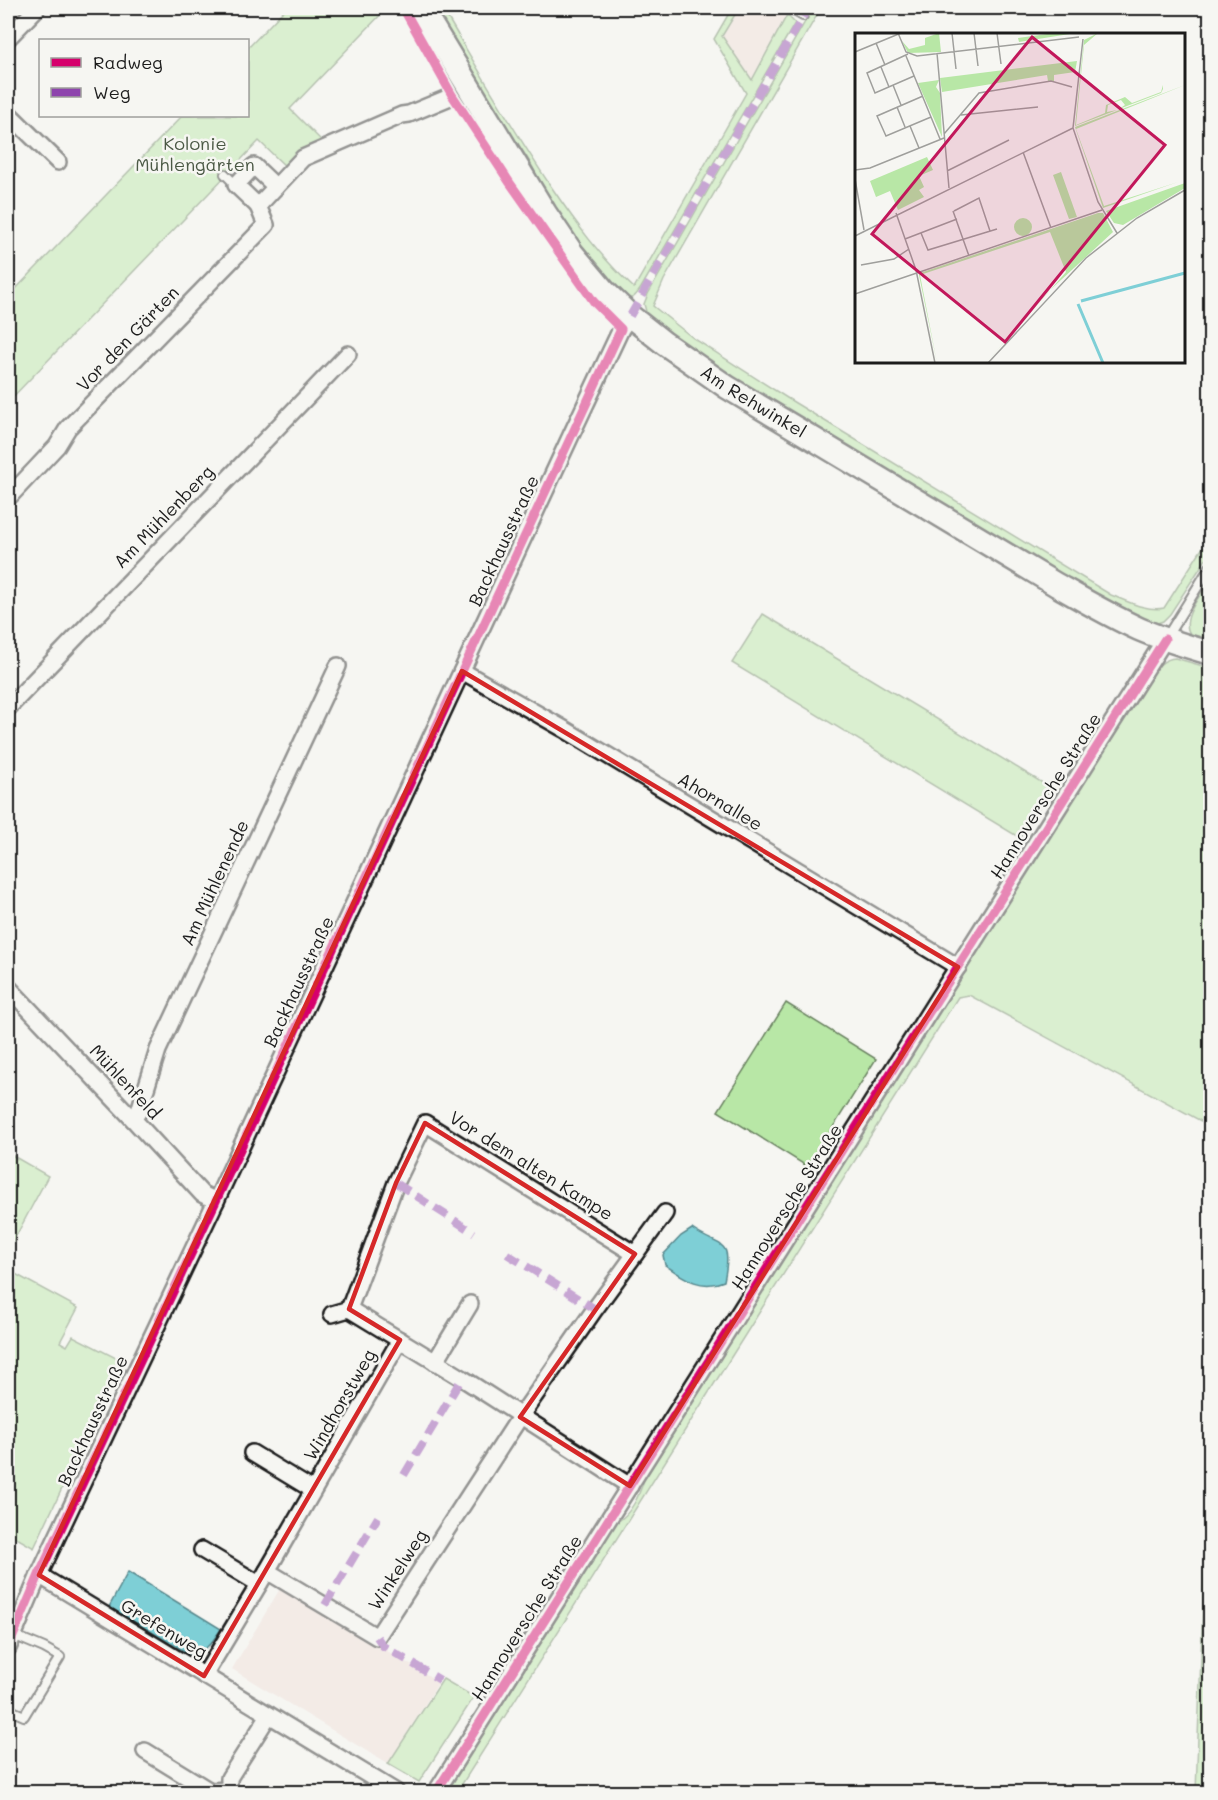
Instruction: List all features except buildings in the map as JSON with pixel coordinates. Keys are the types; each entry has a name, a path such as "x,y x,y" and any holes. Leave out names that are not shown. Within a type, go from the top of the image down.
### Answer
{"street":[{"path":"8,38 37,8"},
{"name":"Am Rehwinkel","path":"421,8 550,221 573,254 604,291 630,316 664,343 747,399 1107,614 1165,639 1210,653"},
{"path":"276,187 254,166 230,180 258,206 276,187 303,158 450,97"},
{"path":"8,113 58,162"},
{"name":"Vor den Gärten","path":"8,498 57,446 68,428 266,225 258,206"},
{"name":"Backhausstraße","path":"10,1642 39,1575 216,1201 621,329 630,316"},
{"name":"Am Mühlenberg","path":"8,708 348,354"},
{"name":"Hannoversche Straße","path":"436,1792 1165,639"},
{"name":"Am Mühlenende","path":"133,1119 139,1111 158,1050 338,666"},
{"name":"Ahornallee","path":"462,671 564,729 958,967"},
{"name":"Mühlenfeld","path":"8,987 202,1194 216,1201"},
{"name":"Vor dem alten Kampe","path":"349,1310 396,1184 425,1123 635,1254"},
{"path":"520,1417 665,1213"},
{"path":"435,1362 470,1304"},
{"path":"332,1314 349,1310 630,1486"},
{"name":"Windhorstweg","path":"204,1676 400,1340"},
{"name":"Winkelweg","path":"263,1578 377,1637 520,1417"},
{"name":"Windhorstweg","path":"252,1453 313,1490"},
{"path":"201,1550 263,1578"},
{"name":"Grefenweg","path":"39,1575 396,1792"},
{"path":"145,1751 210,1791 229,1791 229,1778 269,1715"}],"lane":[{"path":"789,8 803,16"},
{"name":"Hannoversche Straße","path":"1165,639 1210,567"},
{"path":"8,1709 24,1716 60,1657 44,1648 10,1642"}],"highlighted area":[{"path":"462,671 958,967 630,1486 520,1417 635,1254 425,1123 396,1183 349,1309 400,1340 204,1676 39,1575"}],"shaded area":[{"path":"739,8 791,8 752,80 722,36"},
{"path":"281,1587 439,1682 388,1764 232,1669"}],"green space":[{"name":"Kolonie Mühlengärten","path":"286,8 387,8 290,109 324,143 286,167 259,141 8,402 8,297 181,117 249,117 249,47"},
{"path":"430,8 442,8 559,199 600,252 634,288 746,93 714,39 732,8 739,8 722,36 752,80 787,15 795,23 641,288 634,297 630,298 624,297 577,244 539,187 535,172 524,153 499,123"},
{"path":"813,8 821,8 664,280 653,306 693,338 787,398 1111,595 1130,603 1157,609 1164,608 1210,536 1210,553 1163,621 1155,624 1126,613 1049,570 691,353 648,319 644,304 648,294"},
{"path":"1210,580 1210,644 1192,636 1187,623 1192,608"},
{"path":"763,614 1051,788 1020,838 732,663"},
{"path":"1175,658 1210,668 1210,1126 969,995 958,997 457,1792 447,1792 617,1522 631,1509 644,1480 1151,674 1164,661"},
{"path":"786,1003 876,1059 808,1167 718,1111"},
{"path":"8,1153 48,1176 8,1251"},
{"path":"8,1270 78,1308 60,1342 67,1346 73,1336 122,1361 34,1548 8,1533"},
{"path":"1210,1487 1208,1792 1196,1792 1204,1575"},
{"path":"443,1679 474,1697 419,1782 388,1764"}],"water":[{"path":"692,1229 725,1250 727,1257 724,1281 708,1285 700,1284 665,1265 663,1255 681,1236"},
{"path":"128,1572 221,1629 211,1643 200,1651 189,1654 109,1607"}],"marked path":[{"path":"630,316 808,8"},
{"path":"396,1183 474,1233"},
{"path":"507,1254 595,1309"},
{"path":"404,1475 462,1378"},
{"path":"325,1605 378,1517"},
{"path":"377,1637 383,1646 440,1680"}],"cycle path":[{"path":"8,1648 39,1575 216,1201 621,329 594,302 510,183 452,95 403,8"},
{"path":"436,1792 1165,639"}]}
